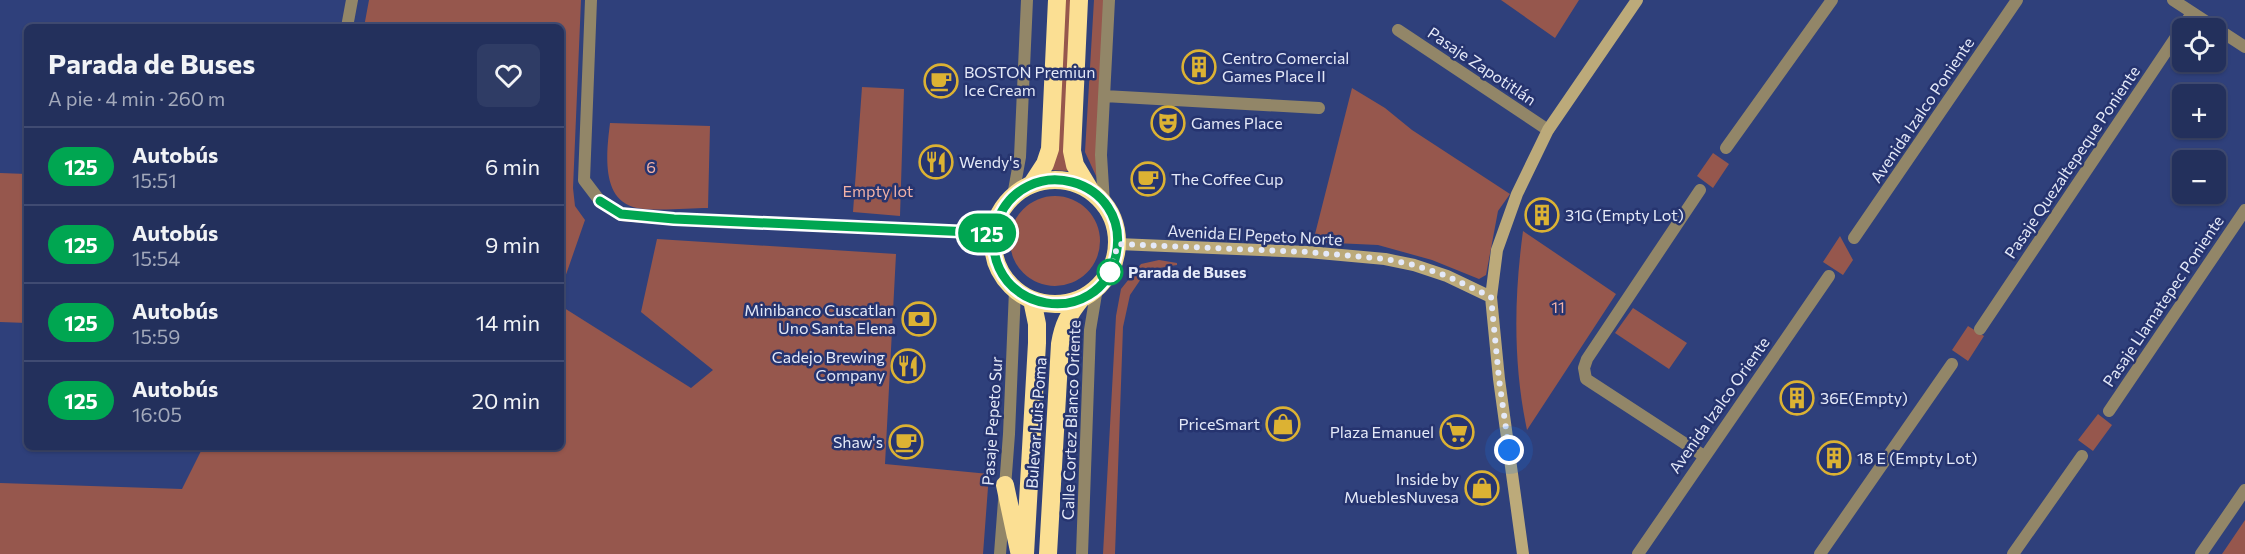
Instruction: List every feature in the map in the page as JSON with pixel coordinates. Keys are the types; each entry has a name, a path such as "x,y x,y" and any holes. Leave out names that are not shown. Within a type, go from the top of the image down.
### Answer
{"highway":[{"path":"1032,184 1045,164 1050,149 1057,0"},
{"path":"1079,0 1071,151 1075,165 1090,190 1104,203 1113,218 1118,244 1114,264 1104,281 1081,299 1052,304 1032,300 1015,290 997,264 993,249 994,233 1002,209 1013,196 1032,184 1048,180 1066,180 1090,190"},
{"name":"Bulevar Luis Poma","path":"1048,554 1060,344 1067,317 1081,299"},
{"name":"Bulevar Luis Poma","path":"1025,554 1037,343 1037,324 1032,300"},
{"path":"1005,485 1019,554"}],"main road":[{"path":"1523,554 1499,379 1491,297 1497,250 1517,194 1548,130 1634,1"},
{"name":"Avenida El Pepeto Norte","path":"1118,244 1308,252 1386,259 1447,276 1491,297"}],"street":[{"path":"348,24 352,0"},
{"path":"591,0 584,180 600,201 621,214 674,219 994,233"},
{"path":"1013,196 1020,157 1027,0"},
{"path":"1104,203 1101,154 1109,0"},
{"path":"1726,148 1832,0"},
{"name":"Avenida Izalco Poniente","path":"1854,238 2017,0"},
{"path":"2173,0 2245,47"},
{"name":"Pasaje Quezaltepeque Poniente","path":"1980,329 2192,13"},
{"name":"Pasaje Zapotitlán","path":"1398,30 1548,130"},
{"path":"1104,96 1319,108"},
{"path":"1700,190 1587,359 1584,368 1586,379 1704,456"},
{"name":"Pasaje Llamatepec Poniente","path":"2109,411 2245,210"},
{"name":"Avenida Izalco Oriente","path":"1638,554 1828,276"},
{"name":"Calle Cortez Blanco Oriente","path":"1082,554 1090,330 1097,288"},
{"name":"Pasaje Pepeto Sur","path":"1000,554 1015,290"},
{"path":"1820,554 1952,364"},
{"path":"2013,554 2082,456"},
{"path":"2201,554 2245,490"}],"green space":[{"path":"369,0 581,0 573,188 575,206 585,220 564,280 564,24 365,24"},
{"path":"1064,0 1074,0 1068,171 1050,170"},
{"path":"1094,0 1107,0 1097,178 1085,152"},
{"path":"1501,0 1579,0 1555,38"},
{"name":"Empty lot","path":"862,87 904,89 900,216 853,212"},
{"path":"1352,88 1510,194 1498,211 1486,275 1479,279 1432,260 1378,245 1313,242"},
{"name":"6","path":"610,123 710,126 708,208 650,209 633,207 622,202 610,183 608,171"},
{"path":"1713,153 1729,164 1713,188 1697,176"},
{"path":"0,173 24,174 24,323 0,322"},
{"path":"1055,196 1072,199 1087,209 1097,224 1100,241 1097,258 1087,273 1072,283 1055,286 1038,283 1023,273 1013,258 1010,241 1013,224 1023,209 1038,199"},
{"name":"11","path":"1523,231 1616,294 1527,430 1519,380 1516,330"},
{"path":"1840,236 1853,260 1843,275 1823,262"},
{"path":"657,239 896,254 885,464 989,474 983,554 0,554 0,483 182,489 202,450 564,450 564,308 691,388 713,370 641,312"},
{"path":"1159,260 1177,263 1177,265 1147,270 1130,295 1123,327 1115,554 1103,554 1116,316 1121,289 1141,264"},
{"path":"1633,308 1687,343 1669,369 1615,333"},
{"path":"1968,326 1984,336 1968,361 1952,350"},
{"path":"2098,414 2112,425 2093,451 2078,440"},
{"path":"2245,520 2245,554 2222,554"}],"bus line":[{"name":"125","path":"600,201 621,214 674,219 994,233 993,249 1000,272 1021,294 1042,303 1061,304 1081,299 1104,281 1114,264 1118,236 1113,218 1100,198 1074,182 1057,179 1040,181 1025,187 1007,202 996,224"}],"place":[{"name":"Centro Comercial Games Place II","path":"1199,67"},
{"name":"BOSTON Premiun Ice Cream","path":"941,81"},
{"name":"Games Place","path":"1168,123"},
{"name":"Wendy's","path":"936,162"},
{"name":"The Coffee Cup","path":"1148,179"},
{"name":"31G (Empty Lot)","path":"1542,215"},
{"name":"Parada de Buses","path":"1110,272"},
{"name":"Minibanco Cuscatlan Uno Santa Elena","path":"919,319"},
{"name":"Cadejo Brewing Company","path":"908,366"},
{"name":"36E(Empty)","path":"1797,398"},
{"name":"PriceSmart","path":"1283,424"},
{"name":"Plaza Emanuel","path":"1457,432"},
{"name":"Shaw's","path":"906,442"},
{"name":"18 E (Empty Lot)","path":"1834,458"},
{"name":"Inside by MueblesNuvesa","path":"1482,488"}],"route":[{"path":"1110,272 1118,244 1308,252 1386,259 1447,276 1491,297 1509,450"}]}
